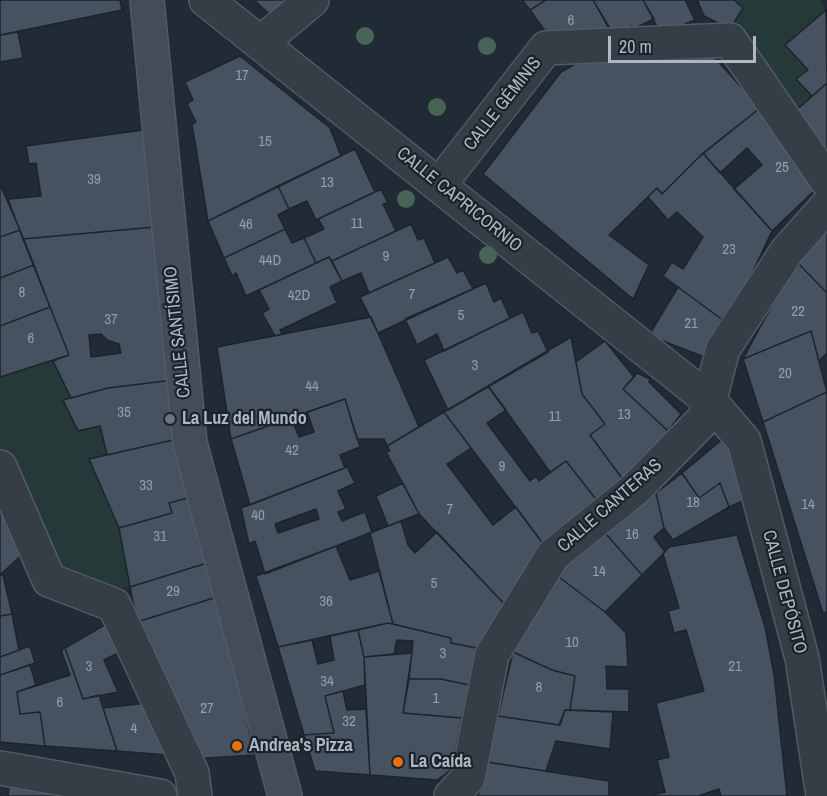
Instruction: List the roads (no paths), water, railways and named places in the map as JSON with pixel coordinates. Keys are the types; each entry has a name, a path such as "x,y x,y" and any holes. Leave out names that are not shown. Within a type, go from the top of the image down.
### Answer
{"main road":[{"name":"CALLE SANTÍSIMO","path":"147,0 190,442 285,796"}],"street":[{"name":"CALLE CAPRICORNIO","path":"206,0 262,42 710,401"},
{"path":"262,42 312,0"},
{"name":"CALLE GÉMINIS","path":"440,184 546,48 730,40 827,181"},
{"name":"CALLE CANTERAS","path":"451,796 468,778 492,655 553,555 634,490 705,418 723,350 787,251 827,206"},
{"name":"CALLE DEPÓSITO","path":"710,401 744,441 814,654 823,796"},
{"path":"0,467 49,580 114,605 192,773 195,796"},
{"path":"0,768 160,796"}],"place":[{"name":"La Luz del Mundo","path":"170,419"},
{"name":"Andrea's Pizza","path":"237,746"},
{"name":"La Caída","path":"398,762"}]}
